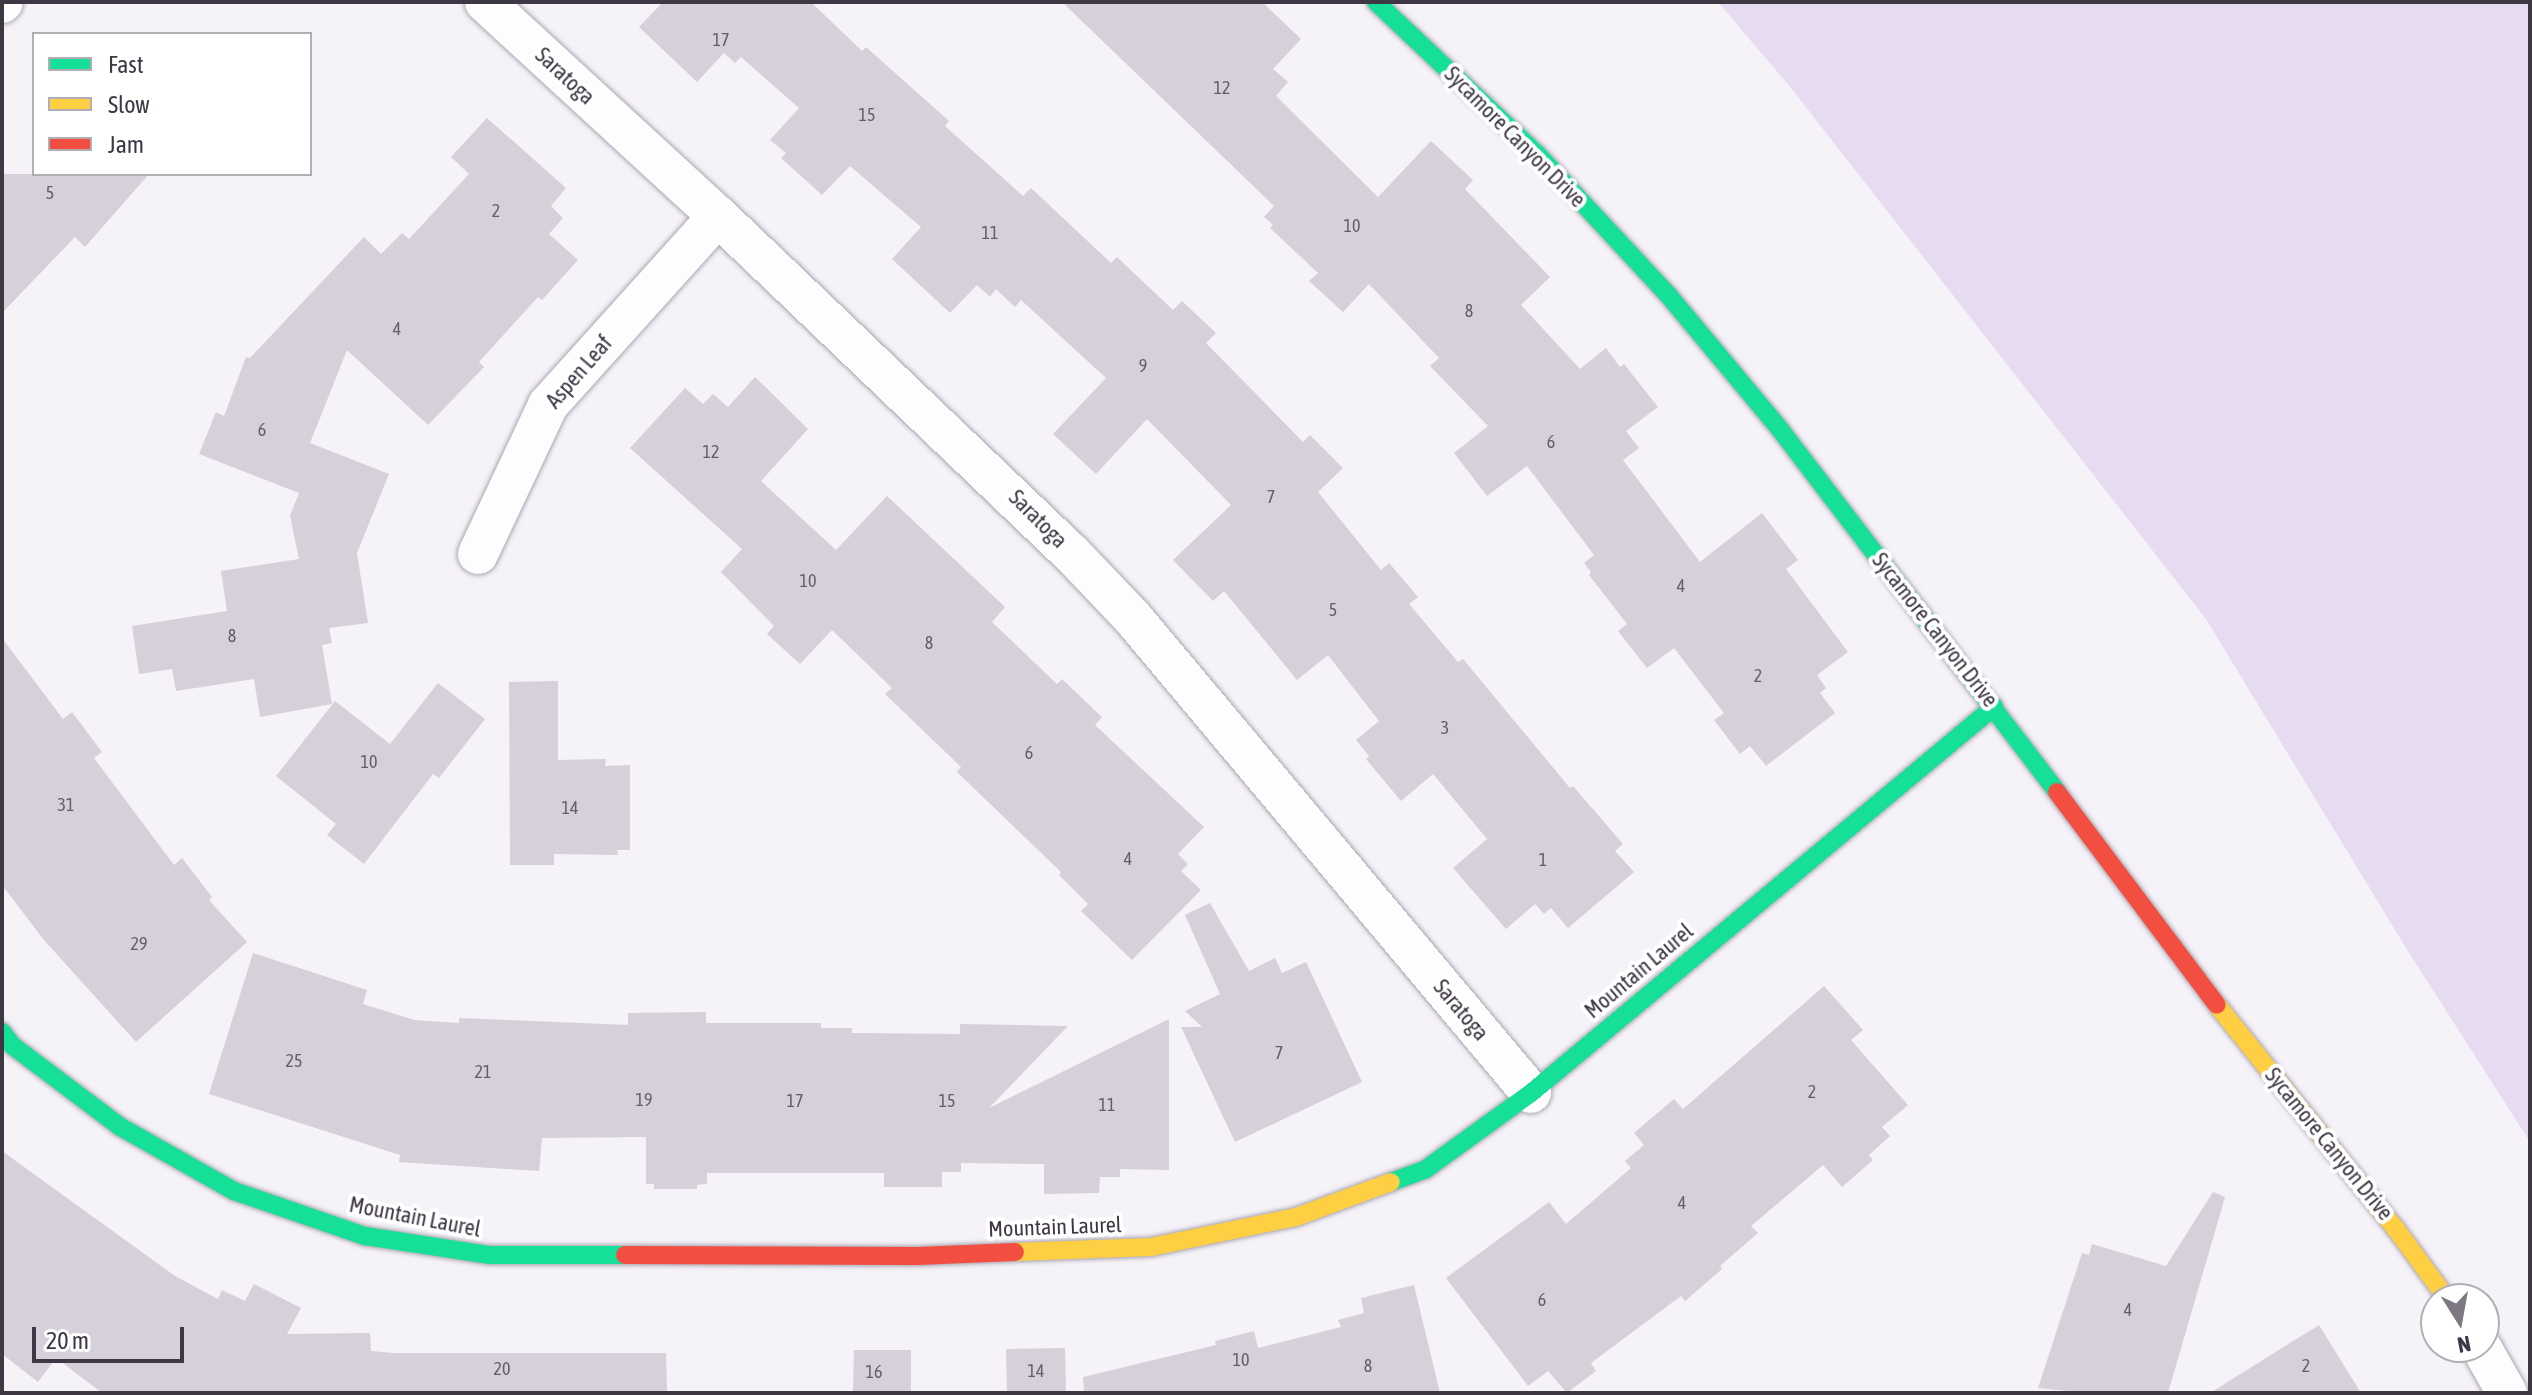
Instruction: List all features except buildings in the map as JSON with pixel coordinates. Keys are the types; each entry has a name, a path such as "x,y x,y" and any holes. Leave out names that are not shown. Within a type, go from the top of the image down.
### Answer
{"street":[{"name":"Saratoga","path":"485,2 981,463 1132,617 1531,1093"},
{"name":"Sycamore Canyon Drive","path":"1376,2 1538,155 1669,296 1779,428 1994,707 2190,971 2396,1229 2435,1283"},
{"name":"Aspen Leaf","path":"478,554 548,405 718,216"},
{"name":"Mountain Laurel","path":"2,1032 13,1046 119,1126 234,1191 365,1236 489,1255 917,1256 1151,1247 1296,1217 1426,1169 1531,1093 1994,707"},
{"path":"2490,1363 2507,1393"}],"shaded area":[{"path":"1718,2 2530,2 2530,1142 2406,948 2206,619 1791,88"}],"traffic: fast":[{"path":"1376,2 1538,155 1669,296 1779,428 2057,792"},
{"path":"1391,1182 1426,1169 1531,1093 1994,707"},
{"path":"2,1032 13,1046 119,1126 234,1191 365,1236 489,1255 625,1255"}],"traffic: slow":[{"path":"2217,1005 2396,1229 2435,1283"},
{"path":"1015,1252 1151,1247 1296,1217 1391,1182"}],"traffic: jam":[{"path":"2057,792 2217,1005"},
{"path":"625,1255 917,1256 1015,1252"}]}
